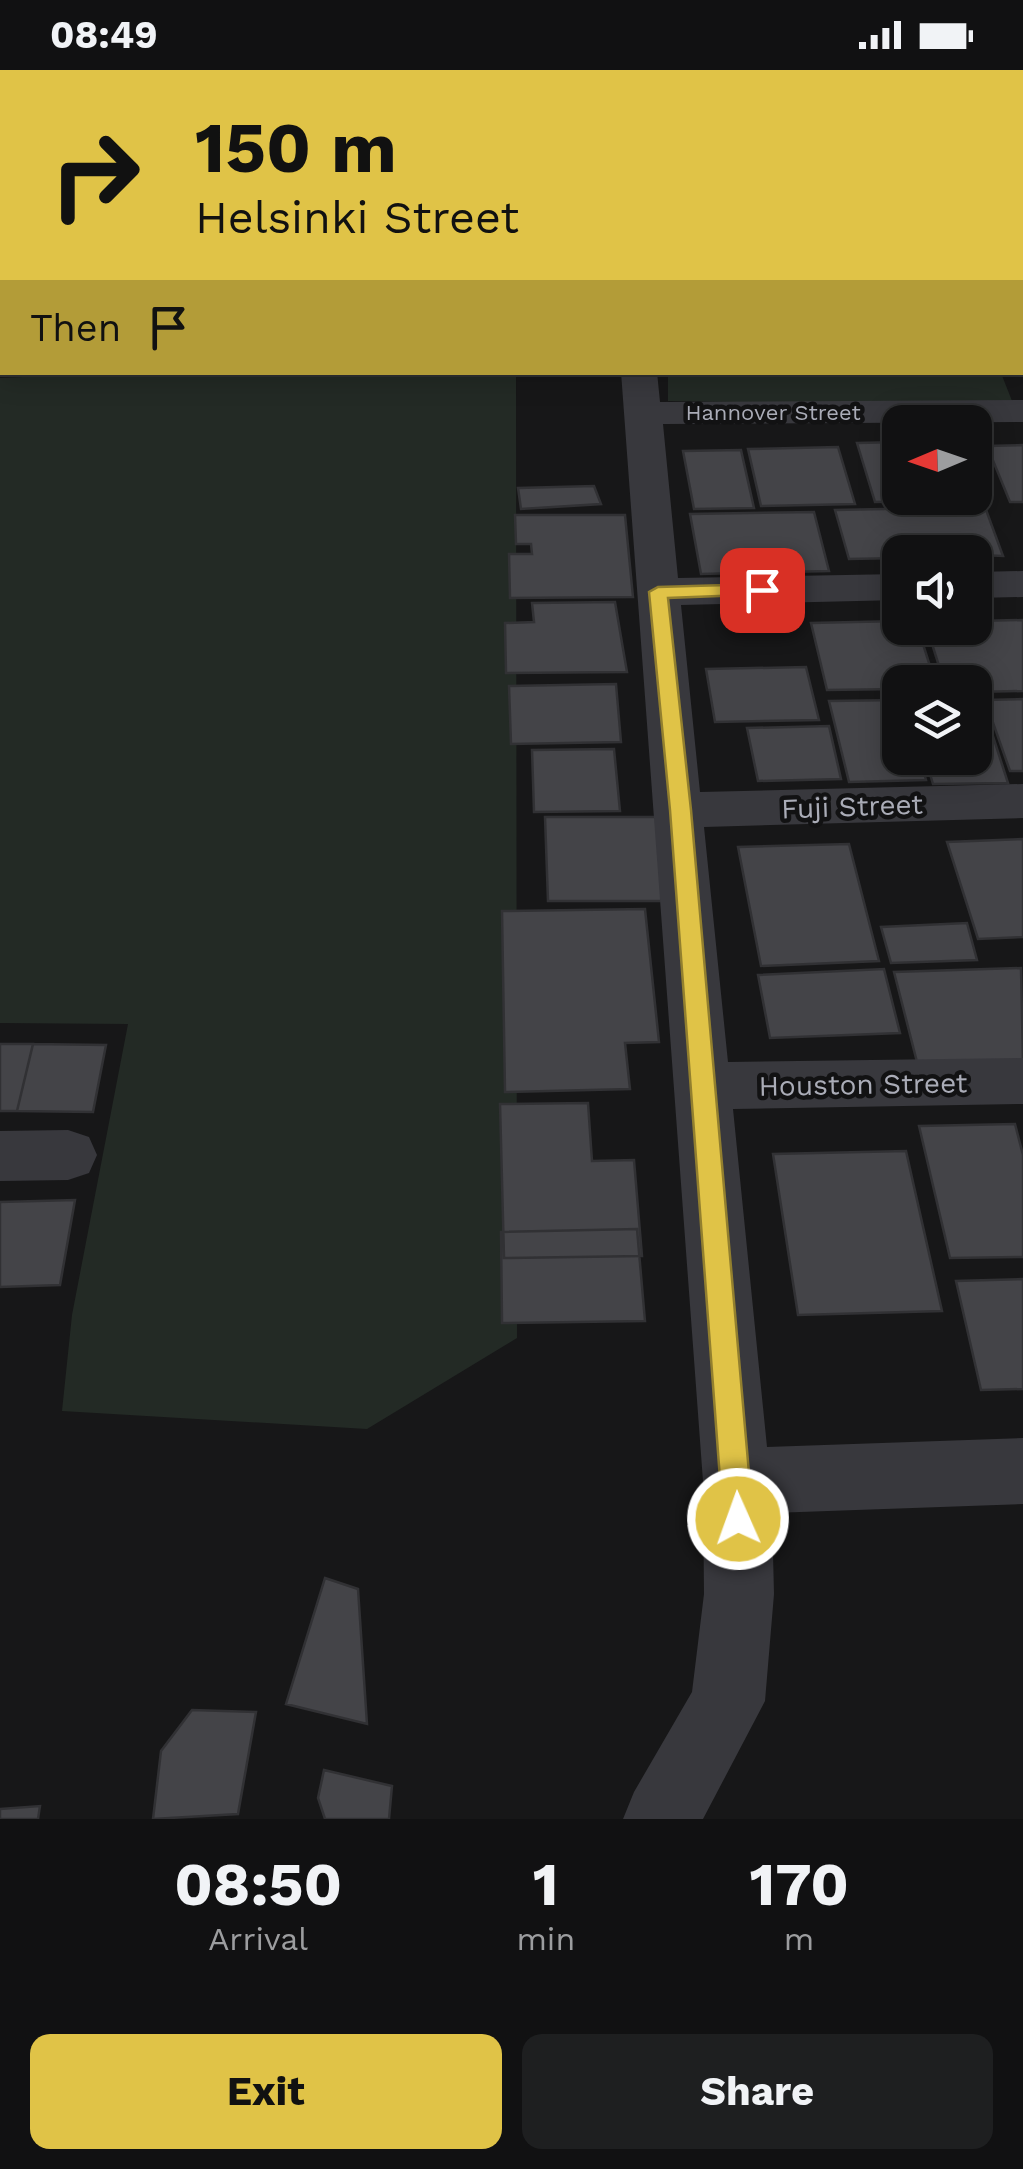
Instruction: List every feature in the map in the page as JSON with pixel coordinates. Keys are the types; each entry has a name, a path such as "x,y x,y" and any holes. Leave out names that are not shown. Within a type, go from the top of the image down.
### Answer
{"street":[{"path":"1007,375 1022,411"},
{"path":"641,393 737,1481 739,1594 728,1702 661,1819"},
{"name":"Hannover Street","path":"641,393 1022,411"},
{"path":"992,585 1023,584"},
{"path":"658,592 882,586"},
{"name":"Fuji Street","path":"680,810 1023,801"},
{"name":"Houston Street","path":"704,1086 1023,1081"},
{"path":"0,1156 68,1155"},
{"path":"737,1481 1023,1471"}],"shaded area":[{"path":"516,375 517,1338 367,1429 62,1411 72,1315 128,1024 0,1023 0,378"},
{"path":"668,375 1002,375 1014,406 668,401"}],"building":[{"path":"882,442 882,502 875,502 857,443"},
{"path":"1023,445 1023,502 1010,502 992,458 992,446"},
{"path":"838,447 855,504 761,506 748,449"},
{"path":"741,450 754,508 694,509 683,451"},
{"path":"594,486 601,504 521,509 518,488"},
{"path":"882,509 882,515 988,515 1003,556 992,556 992,535 882,535 882,558 849,559 835,510"},
{"path":"814,512 829,571 701,574 690,514"},
{"path":"515,515 625,515 633,597 510,598 509,554 532,554 531,544 516,544"},
{"path":"615,602 627,672 506,673 505,623 534,622 532,603"},
{"path":"1023,620 1023,691 992,692 992,665 939,665 932,645 992,645 992,621"},
{"path":"882,621 882,645 923,645 930,665 882,665 882,689 827,690 811,623"},
{"path":"806,667 819,720 715,722 706,669"},
{"path":"616,684 621,742 511,744 509,686"},
{"path":"1023,699 1023,771 1010,771 992,720 992,700"},
{"path":"882,700 882,775 925,775 926,780 849,782 829,701"},
{"path":"829,726 841,779 758,781 747,728"},
{"path":"992,733 1008,783 933,784 930,775 992,775"},
{"path":"614,749 620,811 534,812 532,750"},
{"path":"545,817 663,817 667,901 548,901"},
{"path":"1023,839 1023,937 978,939 947,842"},
{"path":"849,844 879,961 761,966 738,847"},
{"path":"645,909 659,1042 625,1043 630,1089 505,1092 502,911"},
{"path":"967,923 977,960 891,963 881,927"},
{"path":"1021,968 1023,1062 918,1066 894,972"},
{"path":"884,969 900,1033 770,1038 758,975"},
{"path":"0,1044 33,1044 17,1111 0,1111"},
{"path":"33,1044 106,1045 93,1112 17,1111"},
{"path":"588,1103 592,1161 634,1160 642,1256 504,1258 500,1104"},
{"path":"1015,1124 1023,1155 1023,1257 950,1258 919,1126"},
{"path":"906,1151 942,1311 798,1315 773,1154"},
{"path":"75,1200 60,1285 0,1287 0,1202"},
{"path":"637,1229 645,1321 502,1323 501,1232"},
{"path":"1023,1279 1023,1389 981,1390 956,1281"},
{"path":"325,1578 358,1589 367,1724 286,1704"},
{"path":"192,1710 256,1712 238,1814 153,1819 161,1751"},
{"path":"324,1770 392,1786 389,1819 325,1819 318,1798"},
{"path":"40,1806 38,1819 0,1819 0,1809"}],"route":[{"path":"738,1519 680,810 658,592 762,590"}]}
